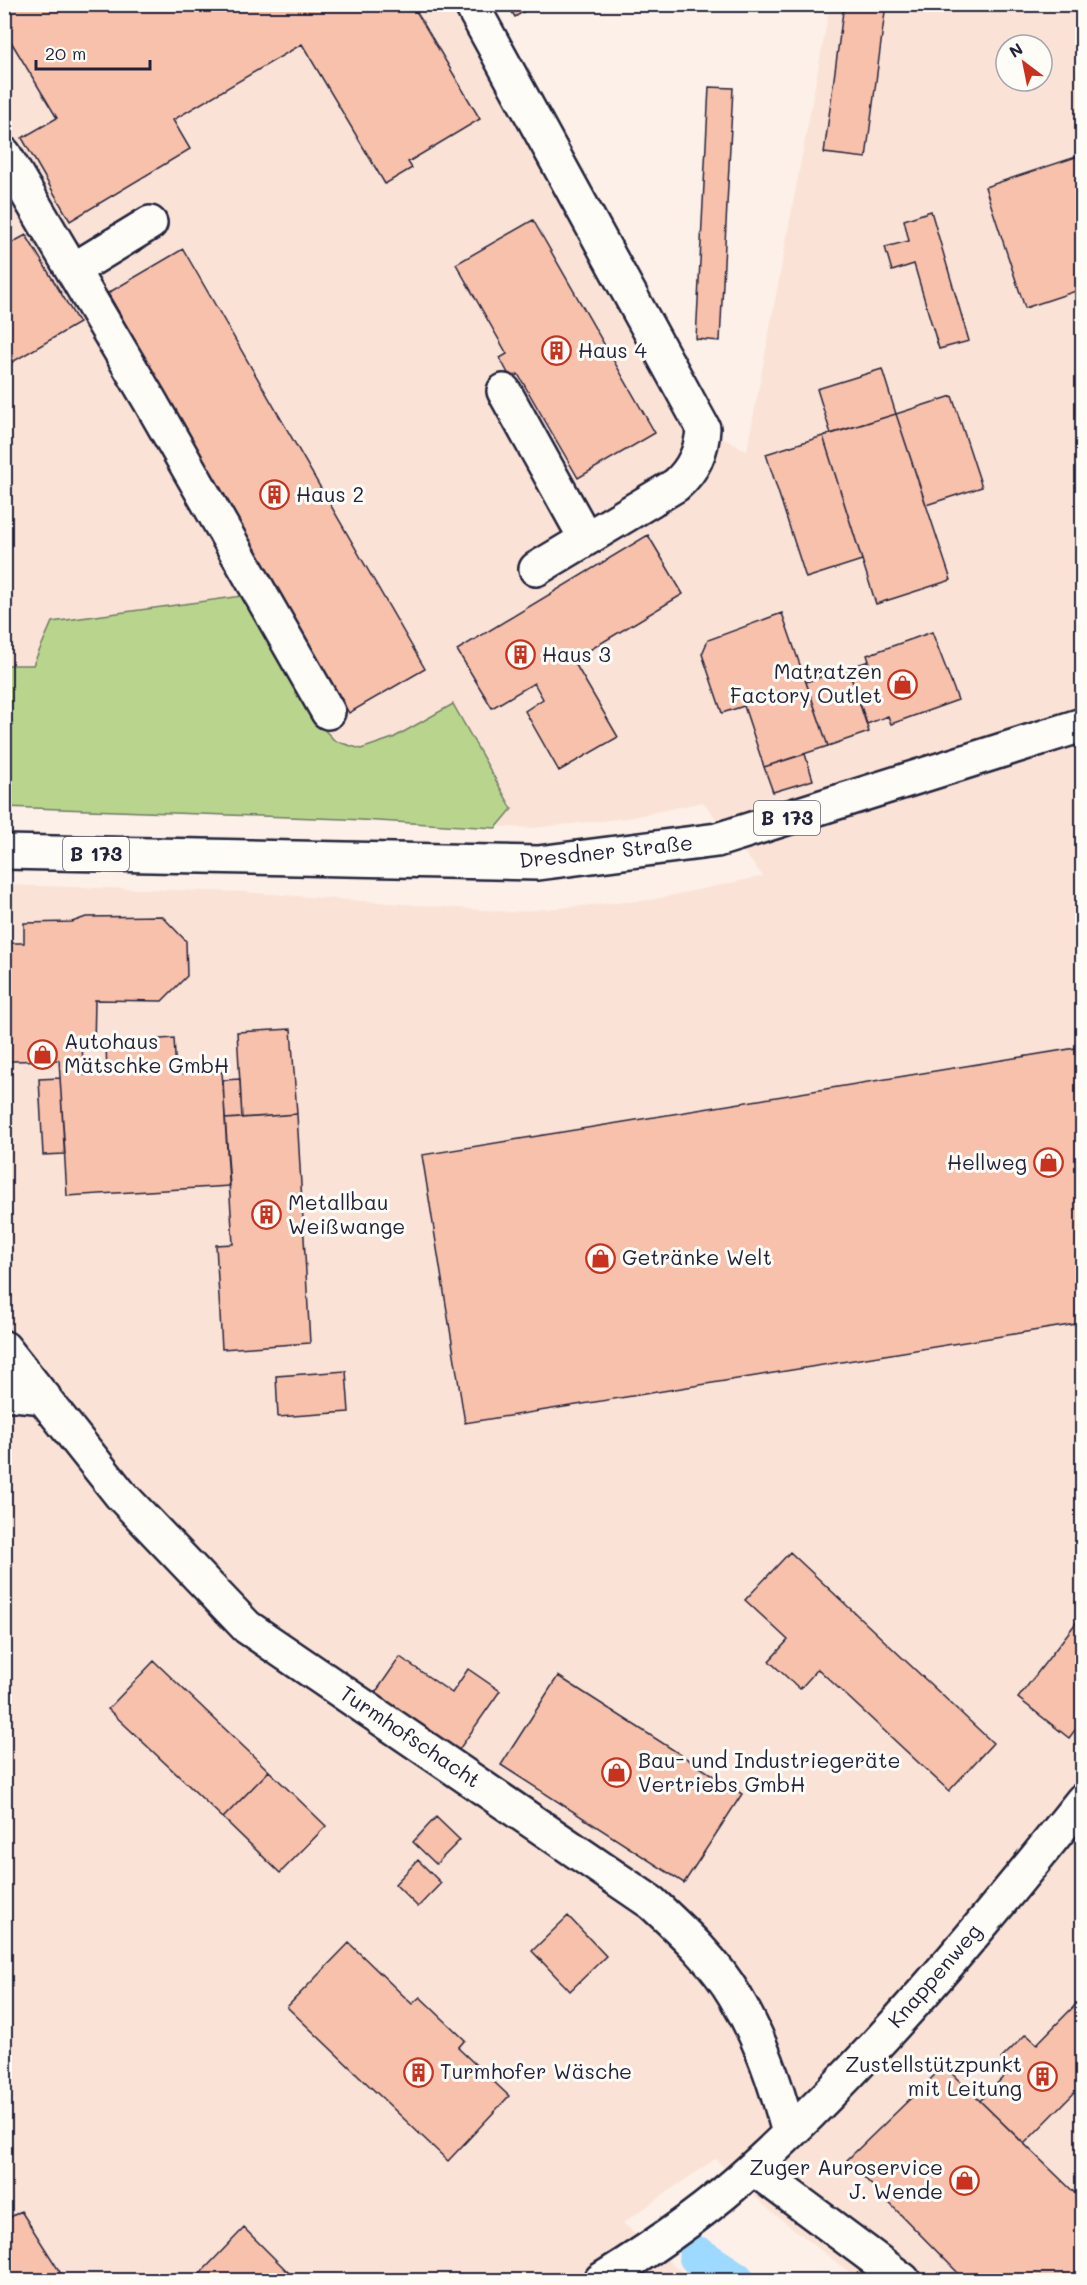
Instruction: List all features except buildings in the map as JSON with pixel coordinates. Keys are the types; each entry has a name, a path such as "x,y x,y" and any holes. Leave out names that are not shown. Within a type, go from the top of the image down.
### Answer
{"street":[{"path":"471,4 703,428 702,441 687,476 676,485 536,568"},
{"path":"4,154 327,712"},
{"path":"73,270 150,224"},
{"path":"504,390 586,539"},
{"name":"Dresdner Straße","path":"4,852 538,863 717,840 1083,725"},
{"name":"Turmhofschacht","path":"4,1348 120,1494 247,1627 652,1903 687,1936 735,1995 755,2032 769,2066 789,2133"},
{"path":"4,1393 44,1396"},
{"name":"Knappenweg","path":"601,2280 652,2248 753,2168 835,2090 920,1996 1083,1801"},
{"path":"753,2168 903,2280"}],"shaded area":[{"path":"5,5 471,5 703,428 747,451 830,5 1082,5 1082,2280 859,2280 768,2209 715,2159 623,2223 692,2280 5,2280 5,885 244,892 511,912 650,900 763,876 703,802 628,818 532,828 5,807"}],"green space":[{"path":"242,596 318,723 335,741 361,749 393,738 453,704 512,809 496,828 344,819 5,807 5,665 33,665 52,622"}],"waterway":[{"path":"698,2256 735,2280"}],"place":[{"name":"Haus 4","path":"557,351"},
{"name":"Haus 2","path":"275,495"},
{"name":"Haus 3","path":"521,655"},
{"name":"Matratzen Factory Outlet","path":"903,684"},
{"name":"Autohaus Mätschke GmbH","path":"43,1054"},
{"name":"Hellweg","path":"1048,1163"},
{"name":"Metallbau Weißwange","path":"267,1215"},
{"name":"Getränke Welt","path":"601,1258"},
{"name":"Bau- und Industriegeräte Vertriebs GmbH","path":"617,1773"},
{"name":"Turmhofer Wäsche","path":"419,2072"},
{"name":"Zustellstützpunkt mit Leitung","path":"1043,2077"},
{"name":"Zuger Auroservice J. Wende","path":"964,2180"}]}
